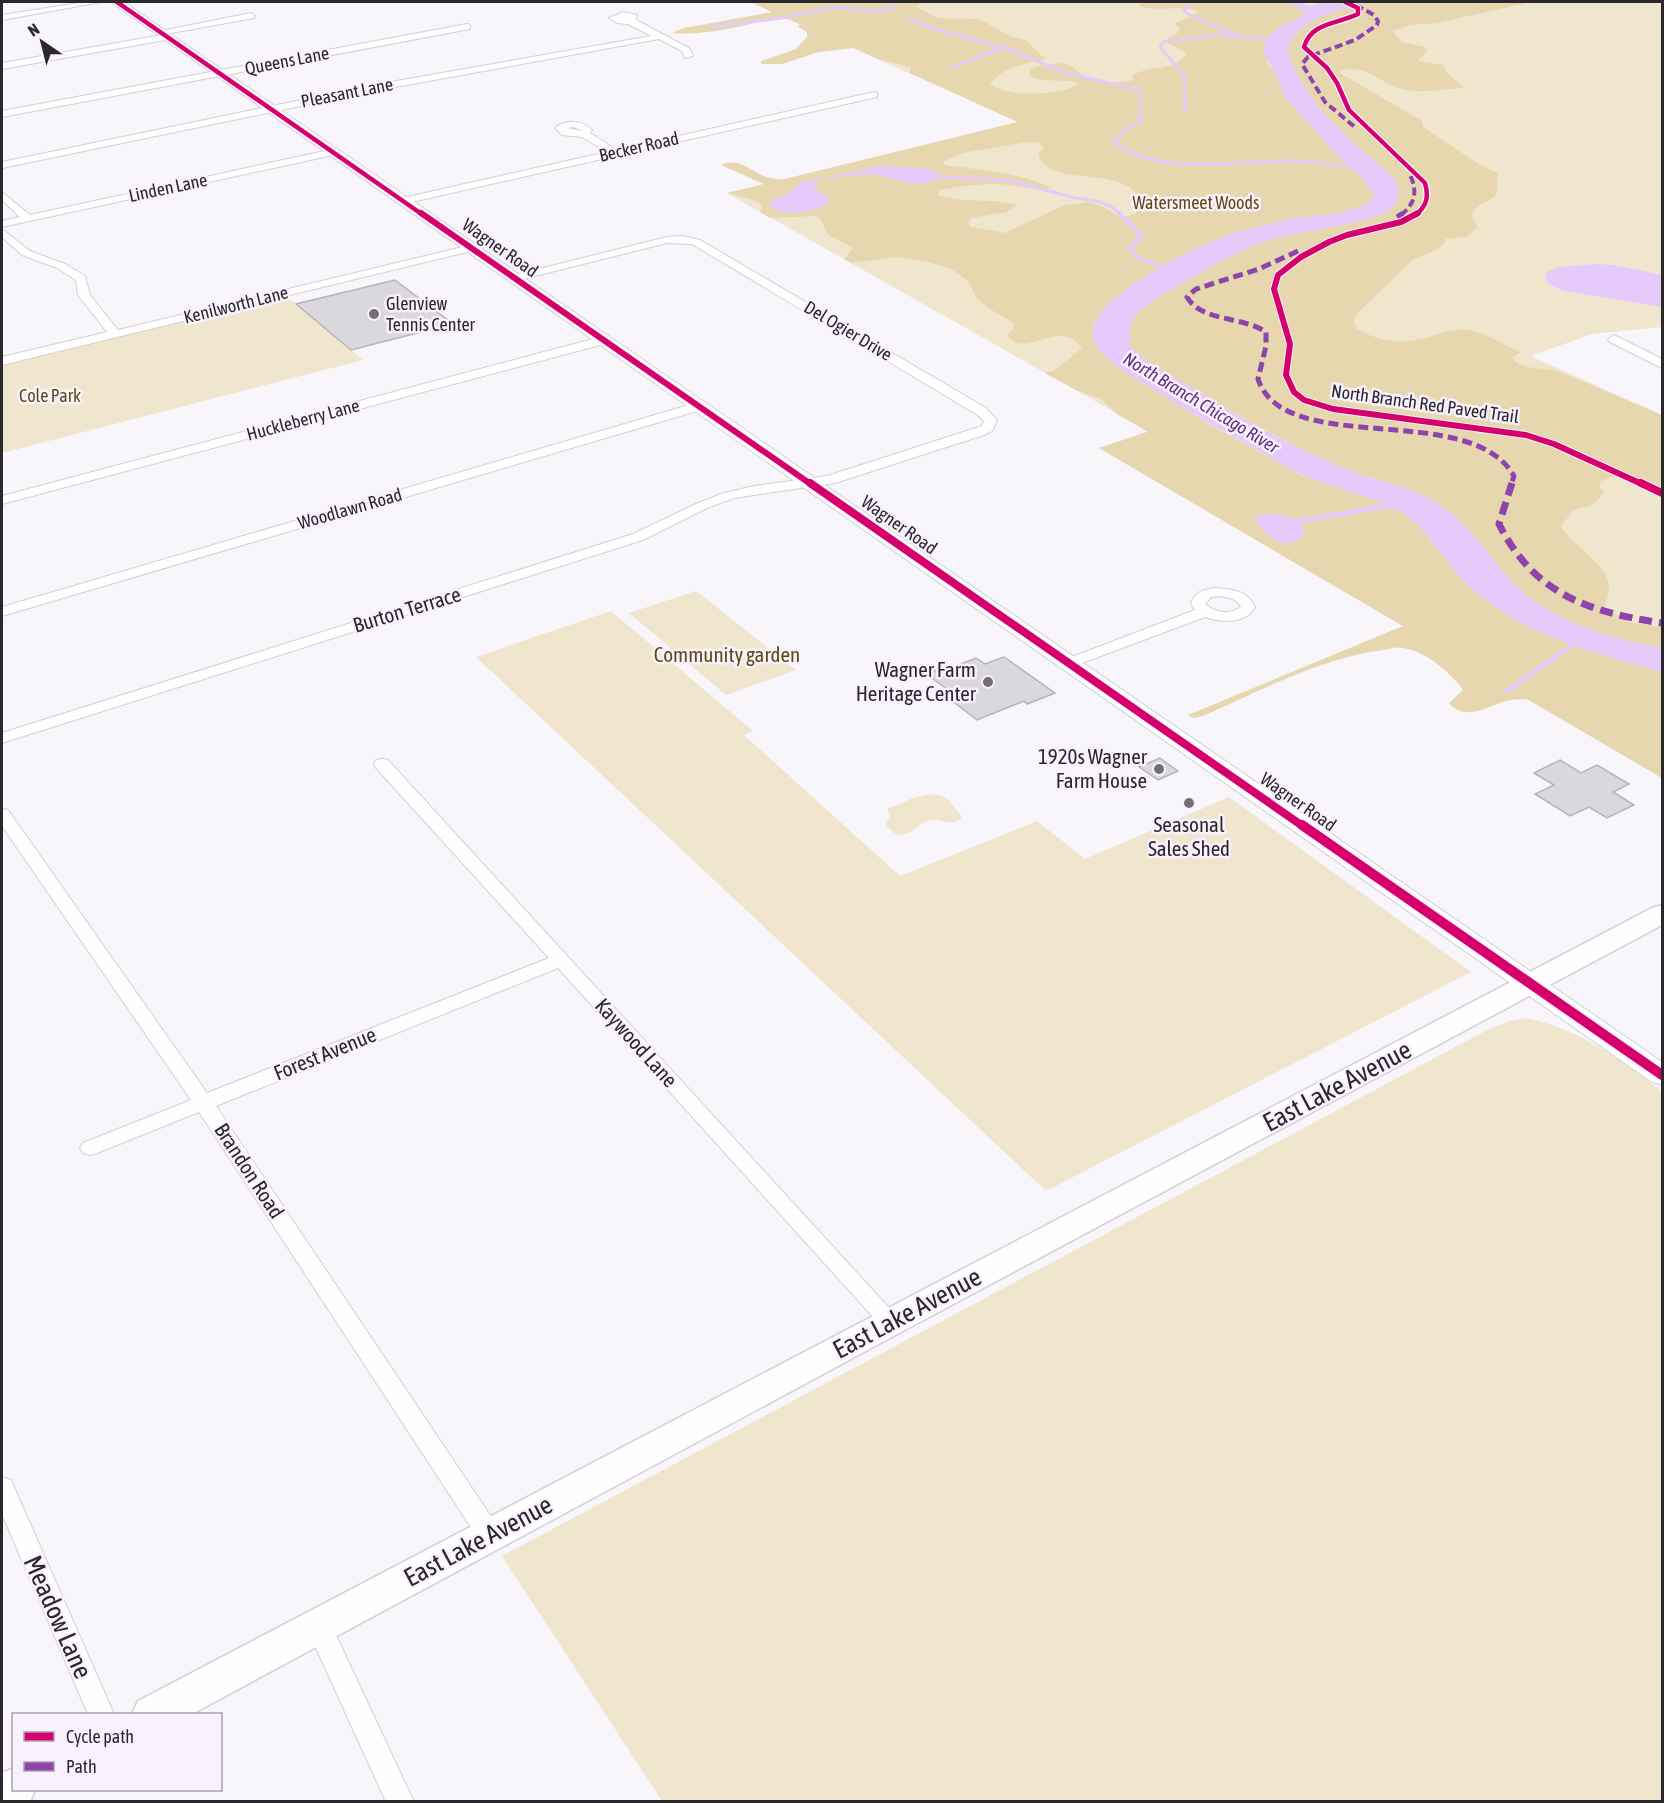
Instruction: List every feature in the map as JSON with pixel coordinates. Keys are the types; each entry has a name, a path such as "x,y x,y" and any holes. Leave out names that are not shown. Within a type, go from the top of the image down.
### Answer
{"main road":[{"name":"East Lake Avenue","path":"155,1713 890,1321 1662,914"}],"street":[{"path":"2,18 97,2"},
{"path":"117,2 122,2"},
{"name":"Wagner Road","path":"117,2 1662,1075"},
{"path":"2,66 251,16"},
{"path":"630,21 658,37 684,47 688,56"},
{"name":"Queens Lane","path":"2,114 467,27"},
{"name":"Pleasant Lane","path":"2,165 377,87 500,67 658,37"},
{"name":"Becker Road","path":"403,201 874,95"},
{"path":"584,134 615,153"},
{"name":"Linden Lane","path":"2,224 334,152"},
{"path":"2,195 27,218"},
{"path":"2,232 26,253 62,266 81,278 84,295 115,334"},
{"name":"Del Ogier Drive","path":"514,278 667,240 683,239 696,242 981,411 991,420 987,428 979,432 811,484"},
{"name":"Kenilworth Lane","path":"2,362 471,248"},
{"path":"1614,339 1662,364"},
{"name":"Huckleberry Lane","path":"2,500 604,340"},
{"name":"Woodlawn Road","path":"2,612 699,406"},
{"name":"Burton Terrace","path":"2,738 239,661 404,612 638,537 701,505 741,492 781,485 811,484"},
{"path":"1069,663 1205,612"},
{"name":"Kaywood Lane","path":"382,764 890,1321"},
{"name":"Brandon Road","path":"2,813 204,1102 489,1534"},
{"name":"Forest Avenue","path":"90,1148 561,960"},
{"name":"Meadow Lane","path":"2,1487 101,1713"},
{"path":"319,1626 400,1802"}],"green space":[{"name":"Watersmeet Woods","path":"750,2 1662,2 1662,327 1592,334 1531,356 1662,415 1662,778 1099,448 1148,431 727,193 1018,122"},
{"name":"Watersmeet Woods","path":"751,2 922,2 916,7 937,18 979,19 1012,37 1026,40 1045,59 1008,70 990,84 1009,92 1035,94 1060,91 1080,84 1041,80 1029,75 1031,69 1045,65 1065,64 1086,77 1107,82 1121,82 1133,80 1132,76 1139,72 1167,67 1181,60 1187,53 1164,41 1179,32 1179,27 1173,24 1198,11 1184,8 1147,8 1140,6 1140,2 1288,2 1306,13 1267,63 1275,72 1284,96 1339,157 1360,175 1374,195 1372,200 1355,210 1237,232 1199,247 1125,290 1105,307 1095,321 1092,336 1097,348 1142,382 1207,423 1303,476 1377,500 1402,513 1417,524 1467,585 1508,614 1545,635 1662,672 1662,778 1527,699 1506,701 1475,712 1461,711 1449,703 1463,690 1458,683 1429,658 1412,650 1401,648 1390,648 1332,662 1288,678 1203,716 1193,718 1188,715 1403,626 1099,448 1148,432 1117,414 1101,399 1076,390 1045,373 1055,370 1082,348 1073,339 1063,336 1023,344 1014,342 1007,335 1013,330 1013,323 987,307 976,297 968,281 951,269 932,263 896,257 851,263 844,259 853,248 827,234 820,218 815,216 770,218 760,212 762,207 758,202 727,193 764,184 721,165 727,163 737,163 767,177 785,179 1018,122 910,73 910,67 880,60 854,48 819,52 782,64 761,64 761,61 796,49 807,37 807,32 798,27 800,24 790,20 774,17 722,30 672,33 684,28 772,12","holes":["1026,142 1040,143 1044,148 1038,154 1045,165 1056,171 1116,181 1130,188 1140,198 1136,213 1129,216 1118,216 1104,207 1089,202 1065,205 1005,233 971,227 968,223 971,218 1007,212 1017,205 938,195 939,190 983,184 1036,189 1052,188 1026,178 944,165 943,162 962,153"]},
{"name":"Watersmeet Woods","path":"1372,2 1532,2 1437,23 1411,25 1392,31 1402,42 1425,47 1427,51 1418,61 1444,65 1445,71 1464,88 1409,90 1394,86 1366,72 1350,69 1340,71 1422,121 1423,127 1477,163 1497,173 1498,184 1495,196 1476,208 1471,215 1478,227 1466,237 1445,239 1445,243 1432,252 1412,260 1356,315 1354,322 1357,329 1384,340 1393,341 1412,341 1454,330 1474,331 1520,352 1512,358 1522,365 1560,372 1662,415 1662,490 1621,473 1601,481 1599,486 1604,493 1593,505 1574,510 1561,526 1566,534 1604,572 1609,588 1605,607 1627,622 1662,627 1662,648 1603,634 1545,608 1514,584 1464,525 1441,506 1419,494 1351,471 1296,446 1168,374 1130,346 1132,323 1144,308 1174,287 1213,265 1259,243 1357,220 1389,210 1393,177 1327,116 1305,88 1288,53 1294,36 1312,21 1337,10"},
{"name":"Cole Park","path":"286,296 363,360 2,453 2,364"},
{"name":"Community garden","path":"696,591 796,670 726,695 629,613"},
{"path":"611,611 753,731 744,735 900,876 1037,821 1085,859 1229,797 1471,972 1046,1191 476,657"},
{"path":"926,795 943,796 961,815 961,819 952,822 930,820 904,834 898,835 892,832 886,825 890,815 887,809"},
{"path":"1527,1018 1566,1030 1583,1038 1662,1091 1662,1801 662,1801 502,1556 1491,1028"}],"water":[{"name":"North Branch Chicago River","path":"1288,2 1310,6 1328,2 1372,2 1324,15 1312,21 1294,36 1289,46 1289,53 1290,60 1305,88 1327,116 1393,177 1398,189 1397,201 1391,209 1382,214 1338,226 1280,237 1255,245 1219,262 1149,303 1139,312 1130,328 1130,346 1168,374 1278,437 1361,475 1428,498 1464,525 1514,584 1528,597 1563,618 1603,634 1662,648 1662,672 1559,640 1510,617 1467,584 1410,518 1376,501 1317,481 1288,468 1128,374 1106,357 1095,344 1094,327 1103,310 1136,282 1180,257 1237,232 1280,221 1338,213 1372,200 1374,195 1360,175 1339,157 1284,96 1275,72 1263,52 1265,43 1273,31 1306,13"},
{"path":"881,166 931,169 945,177 912,184 874,174 822,179 814,185 816,190 829,199 829,203 823,206 790,213 775,209 769,204 804,182"},
{"path":"1614,265 1662,275 1662,307 1563,291 1549,284 1545,277 1547,272 1558,267"},
{"path":"1271,513 1292,518 1303,526 1304,536 1289,543 1282,543 1270,537 1254,517"}],"building":[{"name":"Glenview Tennis Center","path":"395,280 453,324 351,350 296,304"},
{"name":"Wagner Farm Heritage Center","path":"1004,657 1055,693 1027,704 1024,701 977,720 947,697 954,694 926,674 941,668 945,670 976,658 985,664"},
{"name":"1920s Wagner Farm House","path":"1160,758 1178,771 1158,780 1139,767"},
{"path":"1560,760 1581,773 1597,765 1629,784 1613,792 1634,805 1607,818 1589,807 1570,816 1535,794 1554,785 1534,773"}],"waterway":[{"path":"709,27 782,18 835,7 867,11 893,8 894,2"},
{"path":"1188,7 1184,10 1188,14 1236,35"},
{"path":"908,18 937,30 1003,47"},
{"path":"1185,111 1184,75 1160,47 1164,42 1218,35 1272,39"},
{"path":"952,67 1004,47 1065,73 1141,90 1140,122 1128,128 1114,141 1131,152 1151,159 1197,164 1297,161 1357,168"},
{"path":"945,177 1012,181 1071,197 1100,202 1112,207 1121,215"},
{"path":"1121,215 1142,236 1130,248 1136,257 1168,269"},
{"path":"1296,521 1395,505"},
{"path":"1507,691 1576,642"}],"marked path":[{"path":"1356,5 1374,15 1378,21 1377,25 1355,40 1308,57 1302,64 1325,102 1356,128"},
{"path":"1397,217 1408,209 1414,199 1415,187 1410,175"},
{"path":"1298,251 1259,269 1196,289 1187,297 1191,304 1199,310 1247,322 1266,332 1266,346 1258,379 1267,396 1285,409 1313,420 1447,437 1466,441 1495,454 1503,460 1514,476 1499,524 1511,547 1526,567 1545,583 1589,606 1613,614 1662,623"}],"cycle path":[{"path":"117,2 1662,1075"},
{"name":"North Branch Red Paved Trail","path":"1345,2 1358,8 1358,14 1311,32 1304,47 1327,68 1337,83 1349,110 1417,173 1425,183 1428,195 1425,207 1415,216 1329,242 1301,257 1278,275 1274,289 1290,344 1286,375 1294,392 1304,400 1333,409 1526,435 1554,444 1662,493"}],"place":[{"name":"Glenview Tennis Center","path":"374,314"},
{"name":"Wagner Farm Heritage Center","path":"988,682"},
{"name":"1920s Wagner Farm House","path":"1159,769"},
{"name":"Seasonal Sales Shed","path":"1189,803"}]}
